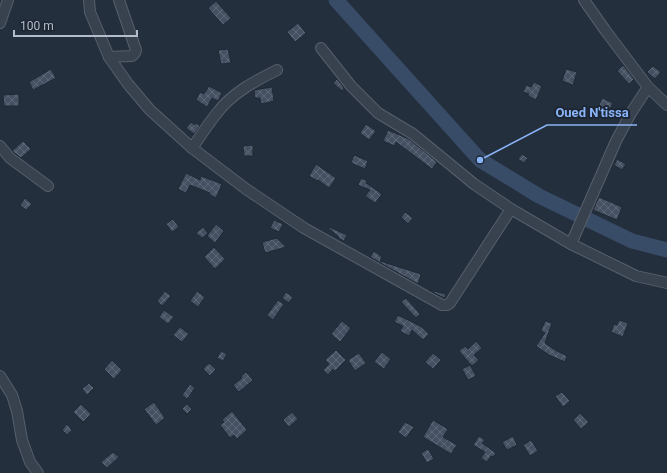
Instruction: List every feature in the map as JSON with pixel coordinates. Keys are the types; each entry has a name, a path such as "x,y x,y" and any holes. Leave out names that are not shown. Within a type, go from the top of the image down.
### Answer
{"street":[{"path":"0,23 8,0"},
{"path":"89,0 90,12 109,57 128,84 150,110 192,148 246,189 304,228 442,305 447,305 450,303 511,209"},
{"path":"109,57 132,56 136,50 119,0"},
{"path":"584,0 648,87 667,104"},
{"path":"321,48 351,86 378,113 412,134 474,184 511,209 571,244 636,276 667,282"},
{"path":"192,148 217,112 234,95 277,70"},
{"path":"571,244 616,141 631,113 648,87"},
{"path":"0,146 10,158 48,186"},
{"path":"0,376 12,394 17,411 22,440 30,462 38,473"}],"building":[{"path":"216,1 231,18 223,25 208,8"},
{"path":"298,23 306,33 295,42 287,32"},
{"path":"228,49 231,63 221,64 218,50"},
{"path":"623,65 634,79 629,84 617,71"},
{"path":"653,66 661,72 655,79 647,72"},
{"path":"51,69 56,78 33,90 29,82"},
{"path":"566,69 577,72 573,85 562,81"},
{"path":"337,79 344,88 342,91 333,83"},
{"path":"534,82 542,86 536,100 528,96 529,94 523,92 526,85 531,87"},
{"path":"209,86 222,93 218,101 212,98 207,107 196,100 200,92 204,94"},
{"path":"272,87 274,101 261,104 260,98 255,98 254,90"},
{"path":"19,94 19,106 4,106 3,95"},
{"path":"602,98 613,103 607,115 597,110"},
{"path":"191,122 200,126 194,134 186,128"},
{"path":"366,124 376,131 369,140 360,133"},
{"path":"388,130 409,139 437,162 432,169 396,142 395,146 383,141"},
{"path":"23,141 31,149 21,158 12,151"},
{"path":"253,145 253,156 244,156 243,146"},
{"path":"522,154 528,158 524,163 518,159"},
{"path":"354,155 368,161 365,169 351,163"},
{"path":"617,159 626,164 622,170 614,165"},
{"path":"316,164 336,178 329,188 318,180 309,176"},
{"path":"186,173 200,180 201,176 222,184 216,198 209,194 210,193 190,185 186,193 178,189"},
{"path":"361,178 367,181 366,183 382,194 375,203 365,196 370,190 358,185"},
{"path":"599,197 622,207 617,220 593,210"},
{"path":"25,198 32,204 26,210 20,205"},
{"path":"405,212 413,218 408,224 401,217"},
{"path":"173,219 179,227 172,232 166,224"},
{"path":"274,220 283,224 279,232 270,228"},
{"path":"216,224 224,231 215,243 207,236"},
{"path":"203,227 208,233 202,238 196,233"},
{"path":"329,227 347,235 344,241 338,238 339,237 328,228"},
{"path":"277,238 286,247 265,253 262,242"},
{"path":"214,247 225,259 215,269 204,257"},
{"path":"374,251 382,257 380,261 421,274 418,284 370,257"},
{"path":"429,290 446,294 445,298 444,298"},
{"path":"165,291 171,296 162,306 157,301"},
{"path":"197,291 205,297 198,307 190,301"},
{"path":"286,292 293,297 289,303 282,298"},
{"path":"406,298 420,314 416,318 401,302"},
{"path":"278,300 284,304 273,320 267,315"},
{"path":"164,310 174,317 168,324 159,317"},
{"path":"398,315 422,327 429,334 423,340 412,330 409,336 400,331 403,326 394,322"},
{"path":"619,320 628,323 623,337 611,332 614,324 617,325"},
{"path":"342,321 351,328 340,342 331,334"},
{"path":"545,321 552,323 545,343 567,356 565,362 549,355 536,346 545,333 541,331"},
{"path":"180,327 189,334 182,342 173,335"},
{"path":"476,341 482,348 474,355 479,360 472,366 459,351 465,346 468,349"},
{"path":"336,350 346,360 335,371 333,369 328,375 323,370 329,364 325,360"},
{"path":"221,351 227,354 223,361 217,358"},
{"path":"382,352 391,359 384,369 374,362"},
{"path":"359,353 366,363 355,371 348,360"},
{"path":"433,353 441,360 433,369 425,362"},
{"path":"112,360 122,370 114,379 104,369"},
{"path":"209,363 216,369 210,376 203,369"},
{"path":"470,365 476,376 468,380 462,369"},
{"path":"246,372 253,380 239,392 233,385 242,378 241,376"},
{"path":"89,383 94,388 87,395 82,389"},
{"path":"190,384 195,388 187,399 182,395"},
{"path":"562,392 570,401 563,407 555,396"},
{"path":"154,402 165,418 156,425 144,409"},
{"path":"81,404 91,414 83,422 73,412"},
{"path":"187,404 192,409 187,414 182,409"},
{"path":"232,411 247,430 237,439 234,435 230,438 220,425 224,422 222,420"},
{"path":"292,412 298,419 289,427 283,420"},
{"path":"580,413 589,422 581,429 573,420"},
{"path":"433,420 448,429 443,437 457,445 451,454 423,437"},
{"path":"405,422 414,427 406,438 398,432"},
{"path":"67,424 72,430 67,435 62,430"},
{"path":"479,436 485,440 482,443 496,453 493,457 491,456 487,462 481,458 485,452 473,445"},
{"path":"513,436 517,445 507,450 502,442"},
{"path":"531,440 538,451 530,456 523,445"},
{"path":"428,449 434,459 427,463 421,453"},
{"path":"113,452 119,457 107,468 101,462"}],"waterway":[{"path":"336,0 480,160 539,196 632,241 667,250"}],"place":[{"name":"Oued N'tissa","path":"480,160"}]}
